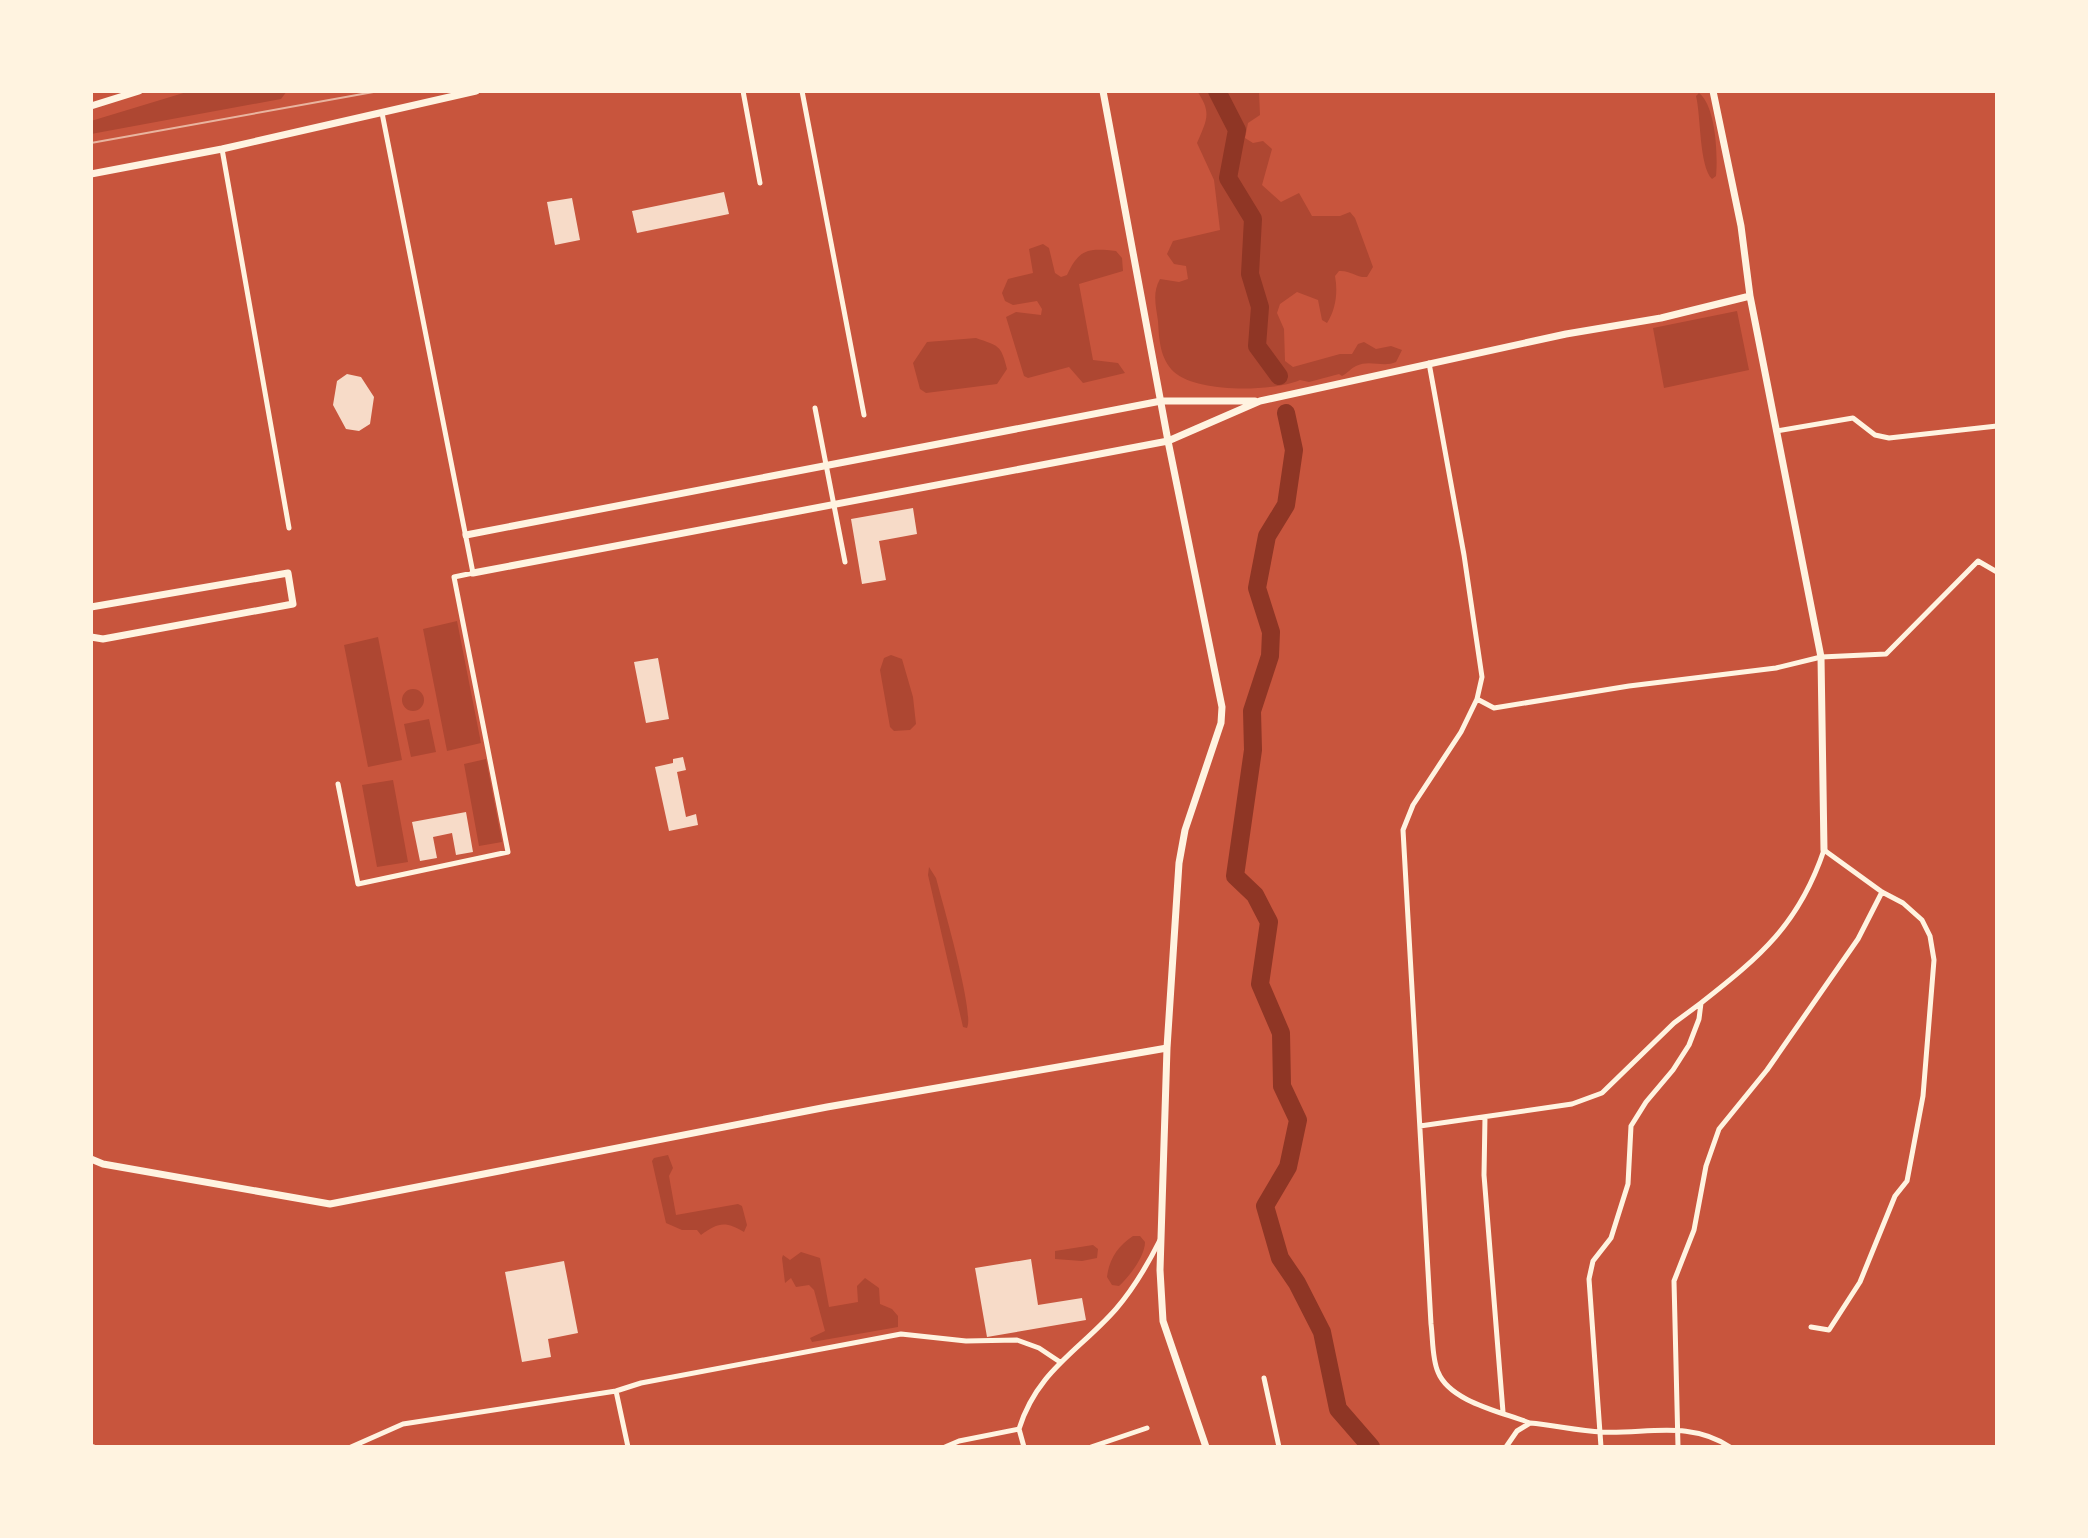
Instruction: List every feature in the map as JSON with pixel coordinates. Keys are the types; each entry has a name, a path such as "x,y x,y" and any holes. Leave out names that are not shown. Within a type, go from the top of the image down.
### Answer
{"street":[{"path":"91,106 139,91"},
{"path":"91,174 222,149 477,91"},
{"path":"743,91 760,183"},
{"path":"802,91 864,415"},
{"path":"1103,91 1168,441 1221,700 1222,723 1185,830 1179,863 1167,1048 1160,1301 1163,1321 1206,1447"},
{"path":"1420,1126 1572,1104 1602,1093 1674,1023 1756,960 1794,915 1812,883 1824,850 1821,657 1750,296 1741,226 1713,91"},
{"path":"382,113 473,573"},
{"path":"222,149 289,528"},
{"path":"338,784 358,884 508,852 454,577 1168,441 1260,401 1566,334 1661,318 1750,296"},
{"path":"1429,363 1481,663 1478,699 1453,745 1413,805 1403,830 1437,1371 1447,1389 1464,1399 1530,1423 1599,1432 1678,1428 1703,1433 1730,1447"},
{"path":"466,535 1161,401 1260,401"},
{"path":"815,408 845,562"},
{"path":"1776,431 1853,418 1875,435 1889,438 1997,426"},
{"path":"1478,699 1494,708 1629,686 1776,668 1821,657 1885,654 1978,561 1997,572"},
{"path":"91,607 288,573 293,604 103,639 91,637"},
{"path":"1811,1327 1829,1330 1845,1310 1860,1283 1895,1196 1907,1181 1923,1096 1934,960 1930,936 1922,920 1903,903 1882,892 1824,850"},
{"path":"1678,1447 1674,1281 1693,1230 1706,1167 1719,1129 1768,1070 1851,949 1882,892"},
{"path":"1601,1447 1589,1279 1593,1261 1611,1238 1628,1184 1631,1126 1646,1102 1674,1070 1689,1045 1699,1019 1701,1003"},
{"path":"91,1159 103,1164 330,1204 827,1107 1167,1048"},
{"path":"1485,1117 1484,1175 1503,1412"},
{"path":"1024,1447 1019,1429 1028,1401 1060,1362 1116,1308 1148,1264 1163,1232"},
{"path":"351,1447 403,1424 616,1391 641,1383 901,1334 966,1341 1017,1340 1039,1348 1060,1362"},
{"path":"1264,1378 1279,1447"},
{"path":"616,1391 628,1447"},
{"path":"1506,1447 1517,1431 1530,1423"},
{"path":"1091,1447 1147,1428"},
{"path":"945,1447 959,1441 1019,1429"}],"shaded area":[{"path":"190,91 287,91 281,99 91,134 91,121"},
{"path":"1197,91 1259,91 1260,115 1248,123 1245,138 1253,143 1263,141 1272,149 1262,185 1281,202 1299,193 1312,216 1340,216 1350,212 1355,218 1373,267 1367,277 1339,271 1335,276 1334,306 1327,323 1322,320 1318,300 1297,292 1280,304 1277,313 1284,329 1285,361 1293,367 1340,354 1352,354 1358,344 1364,342 1376,349 1391,346 1402,350 1396,362 1361,364 1342,376 1339,374 1309,382 1300,380 1254,388 1199,384 1185,379 1169,367 1160,342 1156,289 1160,279 1179,282 1188,279 1186,266 1174,264 1167,254 1173,241 1220,230 1214,180 1197,143 1206,111"},
{"path":"1699,93 1705,99 1715,132 1717,167 1716,176 1712,179 1703,152 1696,96"},
{"path":"1043,244 1049,248 1055,273 1061,277 1067,275 1080,255 1091,250 1116,251 1122,258 1123,271 1079,284 1093,360 1118,363 1125,373 1083,383 1069,367 1028,378 1024,376 1006,317 1016,312 1041,315 1042,309 1037,301 1013,305 1005,301 1002,293 1008,279 1033,273 1029,249"},
{"path":"1737,311 1749,370 1664,388 1653,328"},
{"path":"976,338 998,347 1003,355 1007,369 997,384 926,393 920,389 913,363 927,342"},
{"path":"457,621 481,743 447,751 423,629"},
{"path":"378,637 402,760 368,767 344,645"},
{"path":"891,655 902,659 913,697 916,724 910,730 894,731 890,727 880,670 884,658"},
{"path":"409,689 417,689 424,696 424,704 417,711 409,711 402,704 402,696"},
{"path":"429,719 436,752 411,757 404,724"},
{"path":"486,759 502,842 479,846 464,764"},
{"path":"393,780 408,862 377,867 362,785"},
{"path":"929,867 936,878 957,956 966,1002 967,1028 963,1027 928,875"},
{"path":"668,1155 673,1168 669,1176 676,1215 738,1204 742,1206 747,1225 744,1232 722,1224 701,1235 697,1230 682,1230 666,1223 652,1161 654,1158"},
{"path":"1133,1236 1140,1236 1145,1242 1142,1253 1136,1266 1123,1282 1119,1286 1112,1285 1107,1277 1112,1259"},
{"path":"1093,1245 1098,1249 1097,1258 1082,1261 1055,1259 1055,1251"},
{"path":"801,1252 820,1258 829,1307 858,1302 857,1286 865,1278 879,1288 880,1304 892,1309 898,1316 898,1327 812,1342 810,1338 825,1331 814,1290 809,1285 796,1287 791,1278 785,1283 783,1255 790,1260"}],"building":[{"path":"724,192 729,214 637,233 632,211"},
{"path":"572,198 580,240 555,245 547,202"},
{"path":"347,374 361,377 374,397 370,424 359,431 346,429 333,405 337,381"},
{"path":"913,508 917,534 879,541 886,580 862,584 851,519"},
{"path":"658,658 669,719 646,723 634,662"},
{"path":"683,757 686,770 677,772 686,817 696,814 698,825 669,831 655,767 673,763 673,759"},
{"path":"466,812 473,852 456,855 452,833 433,837 437,858 420,861 412,822"},
{"path":"1031,1259 1038,1305 1082,1298 1086,1320 987,1337 975,1268"},
{"path":"564,1261 578,1333 548,1339 551,1357 522,1362 505,1272"}],"waterway":[{"path":"1217,91 1237,130 1228,178 1253,219 1250,274 1260,307 1257,346 1279,376"},
{"path":"1286,413 1294,450 1286,505 1267,536 1257,588 1271,632 1270,656 1252,711 1253,750 1235,876 1255,895 1269,922 1260,984 1281,1033 1282,1086 1298,1120 1288,1167 1265,1206 1280,1258 1297,1283 1322,1332 1338,1409 1371,1447"}],"tram line":[{"path":"91,143 379,91"}]}
